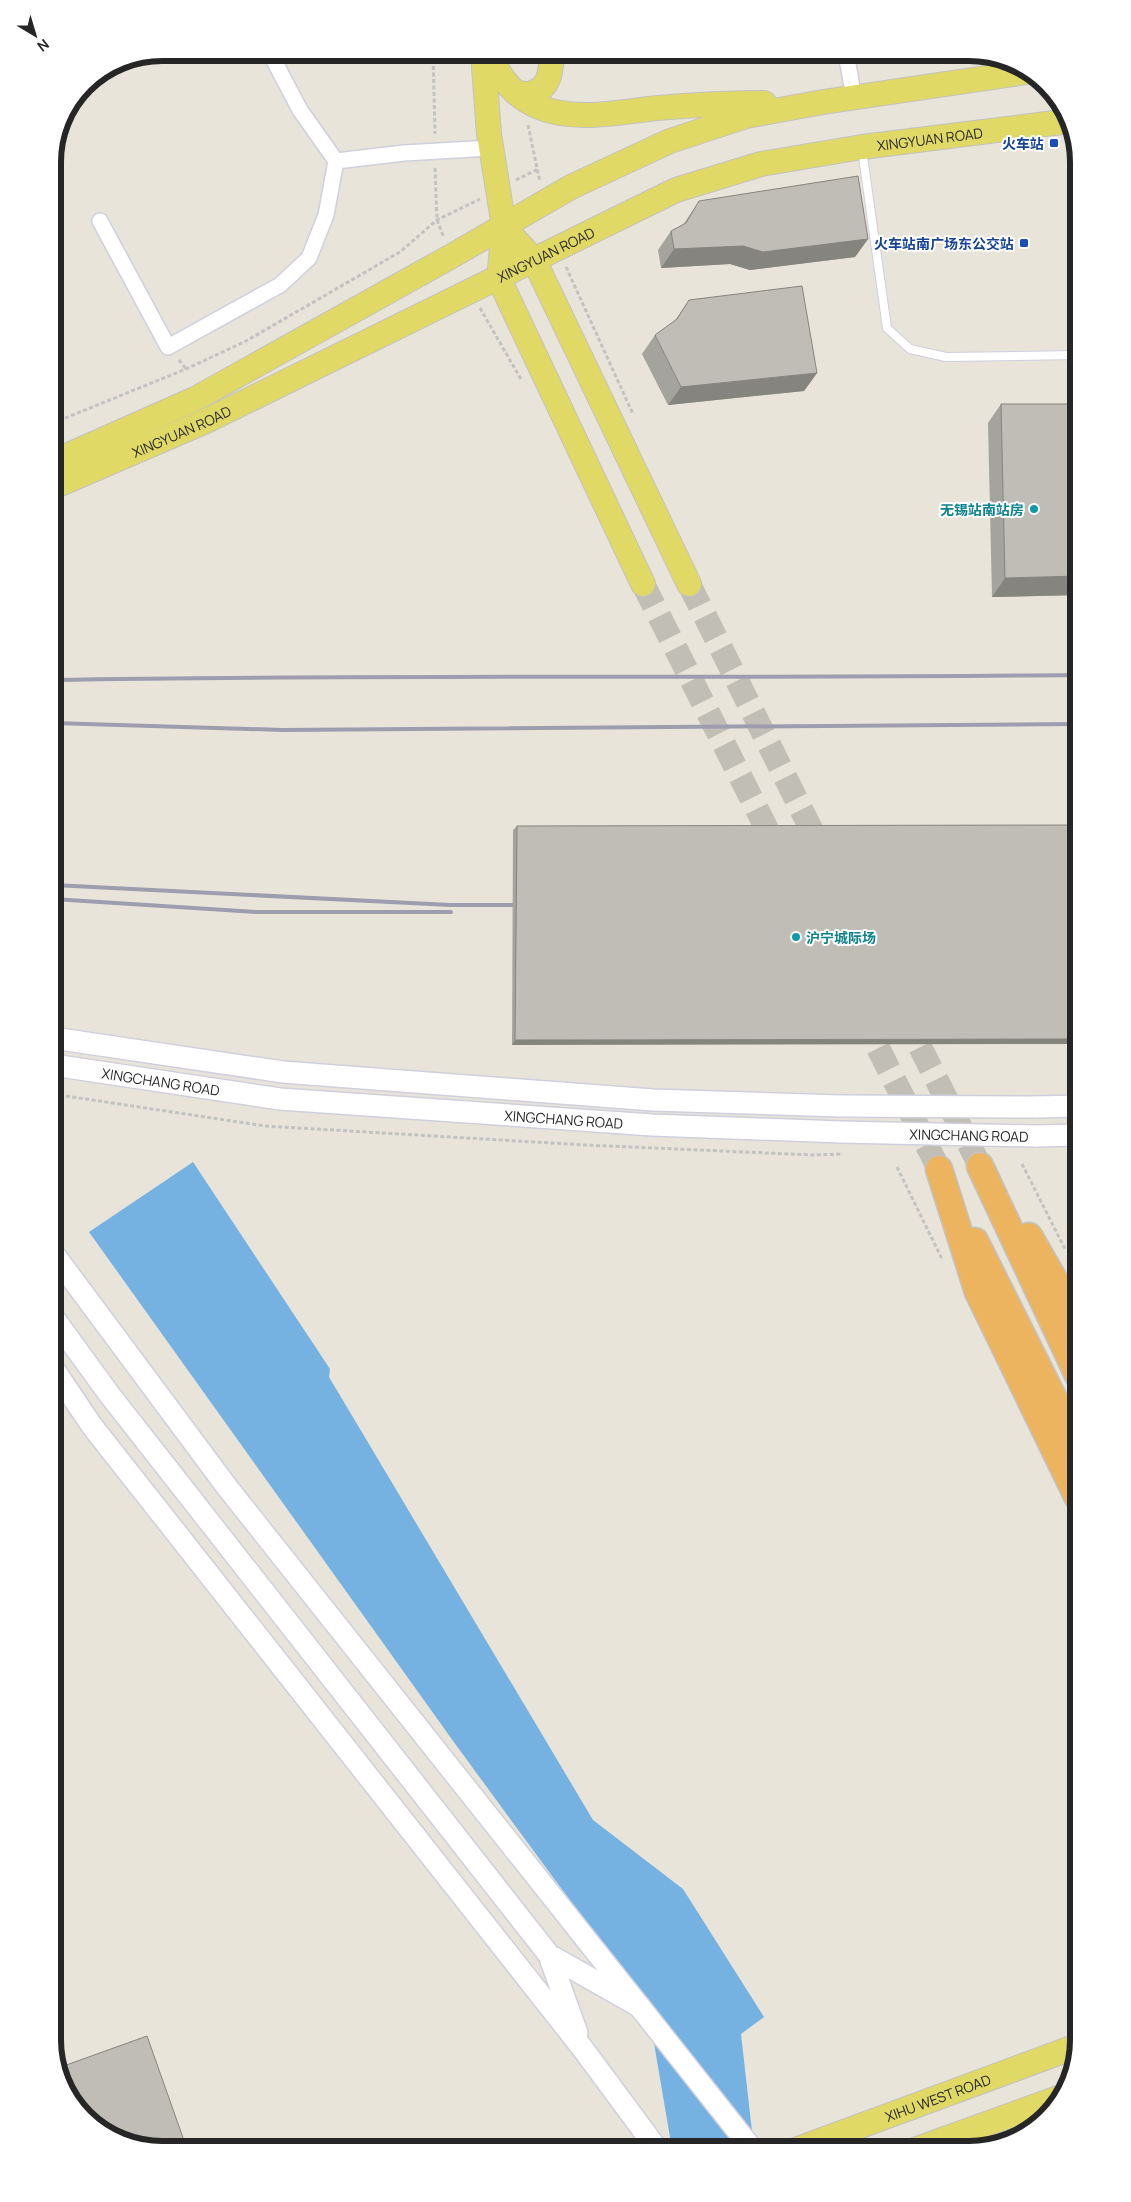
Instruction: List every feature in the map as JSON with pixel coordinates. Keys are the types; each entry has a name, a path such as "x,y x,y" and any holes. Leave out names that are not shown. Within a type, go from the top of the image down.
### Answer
{"highway":[{"path":"1070,1307 1033,1242 980,1166 1070,1358"},
{"path":"1070,1431 939,1169 978,1292 1070,1482"}],"main road":[{"path":"484,61 491,148 504,227 498,278 643,584"},
{"path":"492,61 497,73 518,95 540,107 573,115 721,103 823,102"},
{"path":"518,95 532,93 544,86 551,74 552,61"},
{"name":"XINGYUAN ROAD","path":"61,458 195,399 504,227 572,187 670,141 746,116 823,102 1016,74"},
{"name":"XINGYUAN ROAD","path":"61,484 206,421 676,190 761,164 862,147 1061,121"},
{"path":"504,227 534,260 689,584"},
{"name":"XINGCHANG ROAD","path":"61,1039 283,1072 653,1100 841,1106 1070,1106"},
{"name":"XINGCHANG ROAD","path":"61,1066 280,1099 652,1125 840,1132 1070,1135"},
{"path":"61,1264 227,1487 745,2141"},
{"path":"61,1329 109,1394 549,1954 583,2050"},
{"path":"61,1380 98,1434 583,2050 651,2141"},
{"path":"549,1954 639,2006"},
{"name":"XIHU WEST ROAD","path":"822,2141 1069,2049"},
{"path":"941,2141 1050,2100"}],"street":[{"path":"100,221 168,347 280,284 309,258 326,215 336,161 300,110 275,61"},
{"path":"847,61 854,98"},
{"path":"336,161 491,148"}],"lane":[{"path":"862,147 887,328 910,349 946,357 1070,355"}],"path":[{"path":"518,95 545,203"},
{"path":"61,420 186,369 246,341 400,252 438,220"},
{"path":"559,247 568,272 634,416"},
{"path":"1022,1164 1070,1259"}],"water":[{"path":"193,1162 330,1369 329,1377 593,1820 683,1889 764,2017 741,2034 753,2141 671,2141 647,2002 456,1745 89,1232"}],"building":[{"path":"858,176 868,239 763,252 743,246 674,249 671,231 686,223 699,201"},
{"path":"802,286 817,373 681,387 655,335 677,319 689,300"},
{"name":"无锡站南站房","path":"1001,404 1070,404 1070,576 1005,578"},
{"name":"沪宁城际场","path":"1070,825 1070,1039 515,1040 517,826"},
{"path":"147,2036 184,2141 142,2139 106,2124 82,2101 69,2078 65,2066"}],"tunnel":[{"path":"643,584 780,855"},
{"path":"689,584 823,853"},
{"path":"904,1015 980,1166"},
{"path":"862,1016 939,1169"}],"railway":[{"path":"61,680 309,677 1070,675"},
{"path":"61,723 283,730 1070,724"},
{"path":"61,885 450,905 527,905"},
{"path":"61,900 256,912 451,912"}],"place":[{"name":"火车站","path":"1054,143"},
{"name":"火车站南广场东公交站","path":"1024,243"},
{"name":"无锡站南站房","path":"1034,509"},
{"name":"沪宁城际场","path":"796,937"}]}
